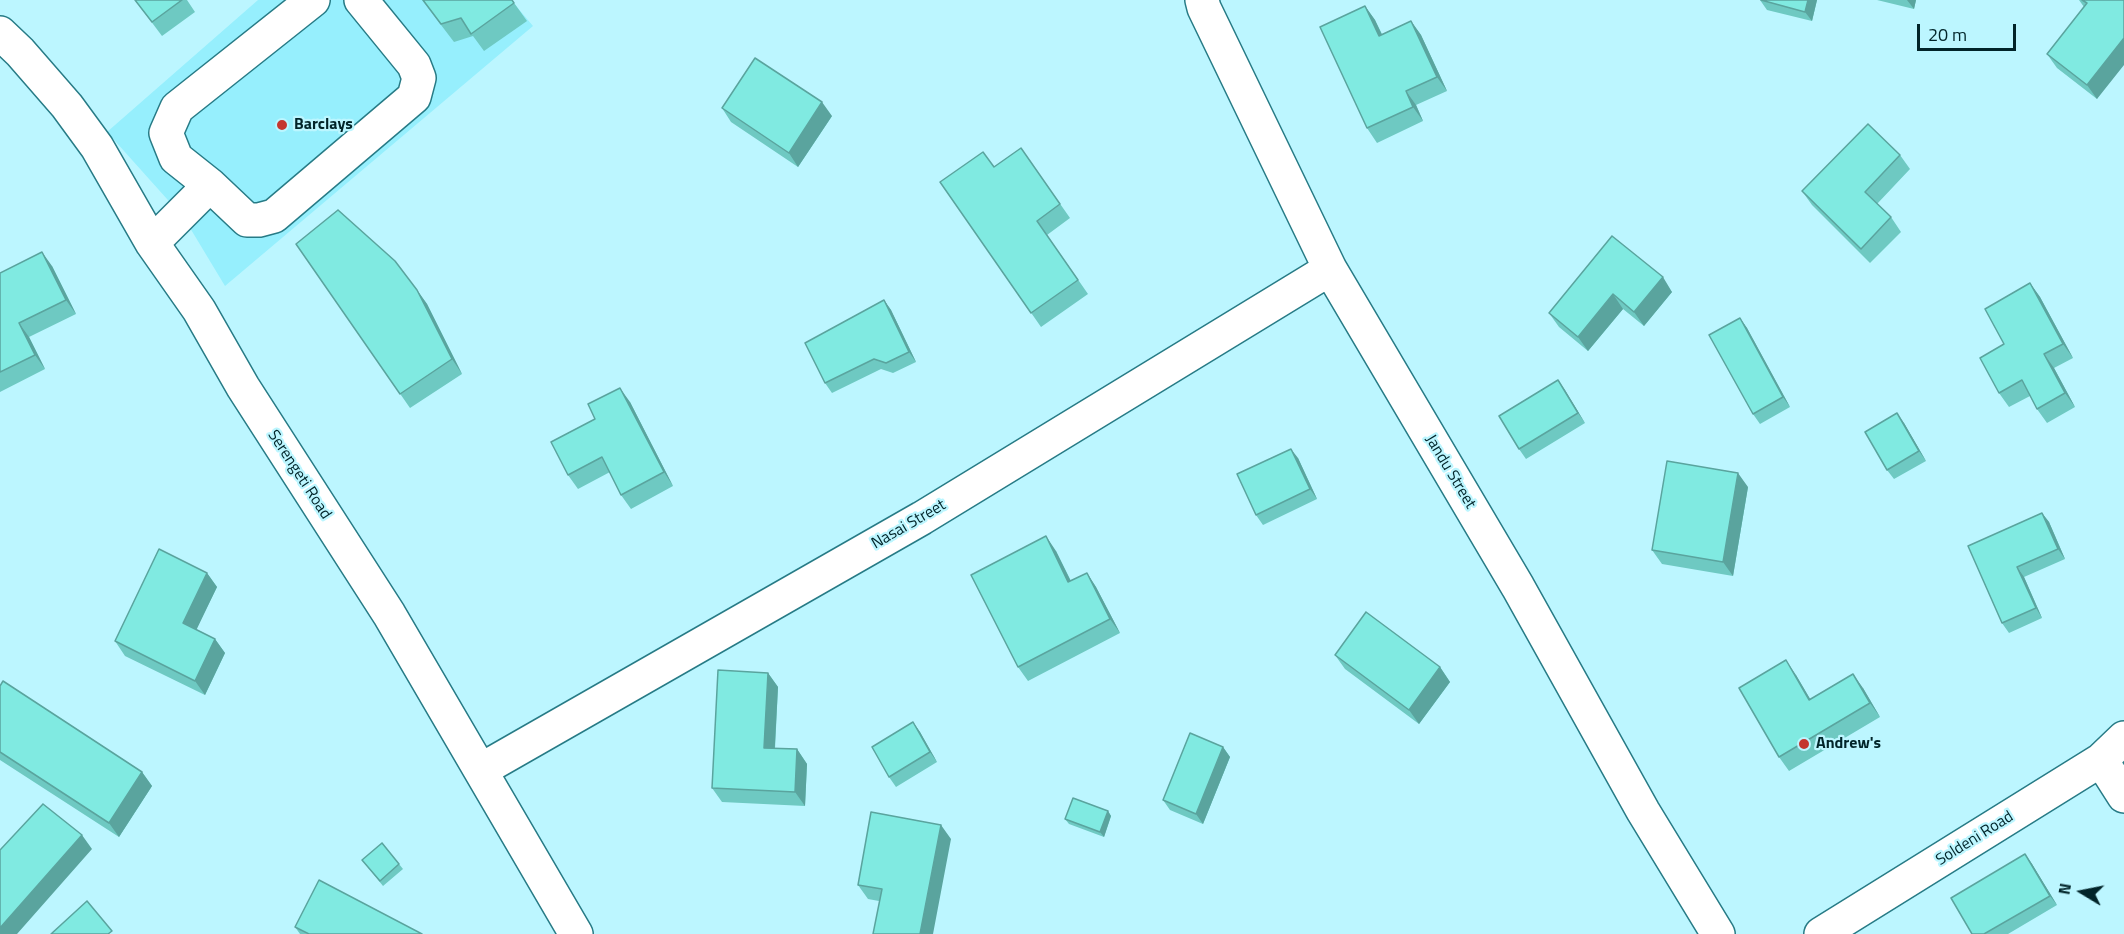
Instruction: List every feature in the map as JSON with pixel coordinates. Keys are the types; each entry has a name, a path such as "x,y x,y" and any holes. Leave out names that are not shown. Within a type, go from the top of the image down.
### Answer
{"street":[{"path":"313,0 177,108 166,133 176,158 210,185 247,220 274,216 414,96 419,78 414,65 361,0"},
{"name":"Jandu Street","path":"1202,0 1204,9 1330,269 1518,587 1643,811 1718,934"},
{"name":"Serengeti Road","path":"0,33 68,106 97,147 153,243 199,310 243,387 389,614 576,934"},
{"path":"153,243 210,185"},
{"name":"Nasai Street","path":"482,770 922,518 1330,269"},
{"path":"2113,749 2124,796"},
{"name":"Soldeni Road","path":"1821,934 2113,749"}],"shaded area":[{"path":"258,0 511,0 533,26 225,286 184,218 107,132"}],"building":[{"path":"135,0 182,0 152,22"},
{"path":"423,0 512,0 514,3 471,34 461,18 441,24"},
{"path":"1761,0 1808,0 1805,12"},
{"path":"2082,0 2124,0 2124,38 2087,85 2047,54 2087,3"},
{"path":"1365,6 1379,36 1411,21 1437,77 1406,91 1413,107 1367,128 1320,27"},
{"path":"755,58 822,102 789,153 722,108"},
{"path":"1868,124 1900,155 1865,192 1891,217 1861,249 1802,191"},
{"path":"1021,148 1060,204 1037,221 1078,280 1031,313 940,182 983,152 994,167"},
{"path":"338,210 395,261 417,290 452,359 400,394 296,244"},
{"path":"1612,236 1663,277 1634,312 1613,294 1578,337 1549,313"},
{"path":"42,252 66,300 19,323 35,355 0,372 0,273"},
{"path":"2030,283 2063,344 2044,354 2065,393 2037,409 2022,380 1999,393 1980,358 2004,344 1985,309"},
{"path":"884,300 909,352 886,363 874,359 825,383 805,343"},
{"path":"1740,318 1783,397 1753,414 1709,335"},
{"path":"1558,380 1578,413 1519,449 1499,416"},
{"path":"620,388 664,472 621,495 602,457 568,475 551,442 595,419 588,404"},
{"path":"1897,413 1919,451 1887,470 1865,432"},
{"path":"1291,449 1310,489 1256,515 1237,474"},
{"path":"1667,461 1738,473 1723,562 1652,550"},
{"path":"2042,513 2058,549 2017,567 2036,608 2002,623 1968,546"},
{"path":"1046,536 1068,582 1087,573 1110,619 1018,667 971,575"},
{"path":"159,549 207,573 183,623 215,639 195,681 115,641"},
{"path":"1366,612 1440,667 1409,710 1335,655"},
{"name":"Andrew's","path":"1786,660 1809,700 1853,674 1870,703 1779,757 1739,688"},
{"path":"718,670 768,673 764,748 797,749 795,792 712,788"},
{"path":"3,681 142,772 109,823 0,752 0,686"},
{"path":"913,722 930,752 889,777 872,747"},
{"path":"1190,733 1223,747 1196,814 1163,800"},
{"path":"1073,798 1108,811 1100,832 1065,819"},
{"path":"43,804 82,835 0,928 0,850"},
{"path":"871,812 941,825 920,934 873,934 882,889 858,885"},
{"path":"382,843 399,864 380,881 362,860"},
{"path":"2025,854 2050,896 1984,934 1972,934 1951,898"},
{"path":"319,880 422,934 309,934 295,927"},
{"path":"87,901 112,931 108,934 51,934"}],"place":[{"name":"Barclays","path":"282,125"},
{"name":"Andrew's","path":"1804,744"}]}
